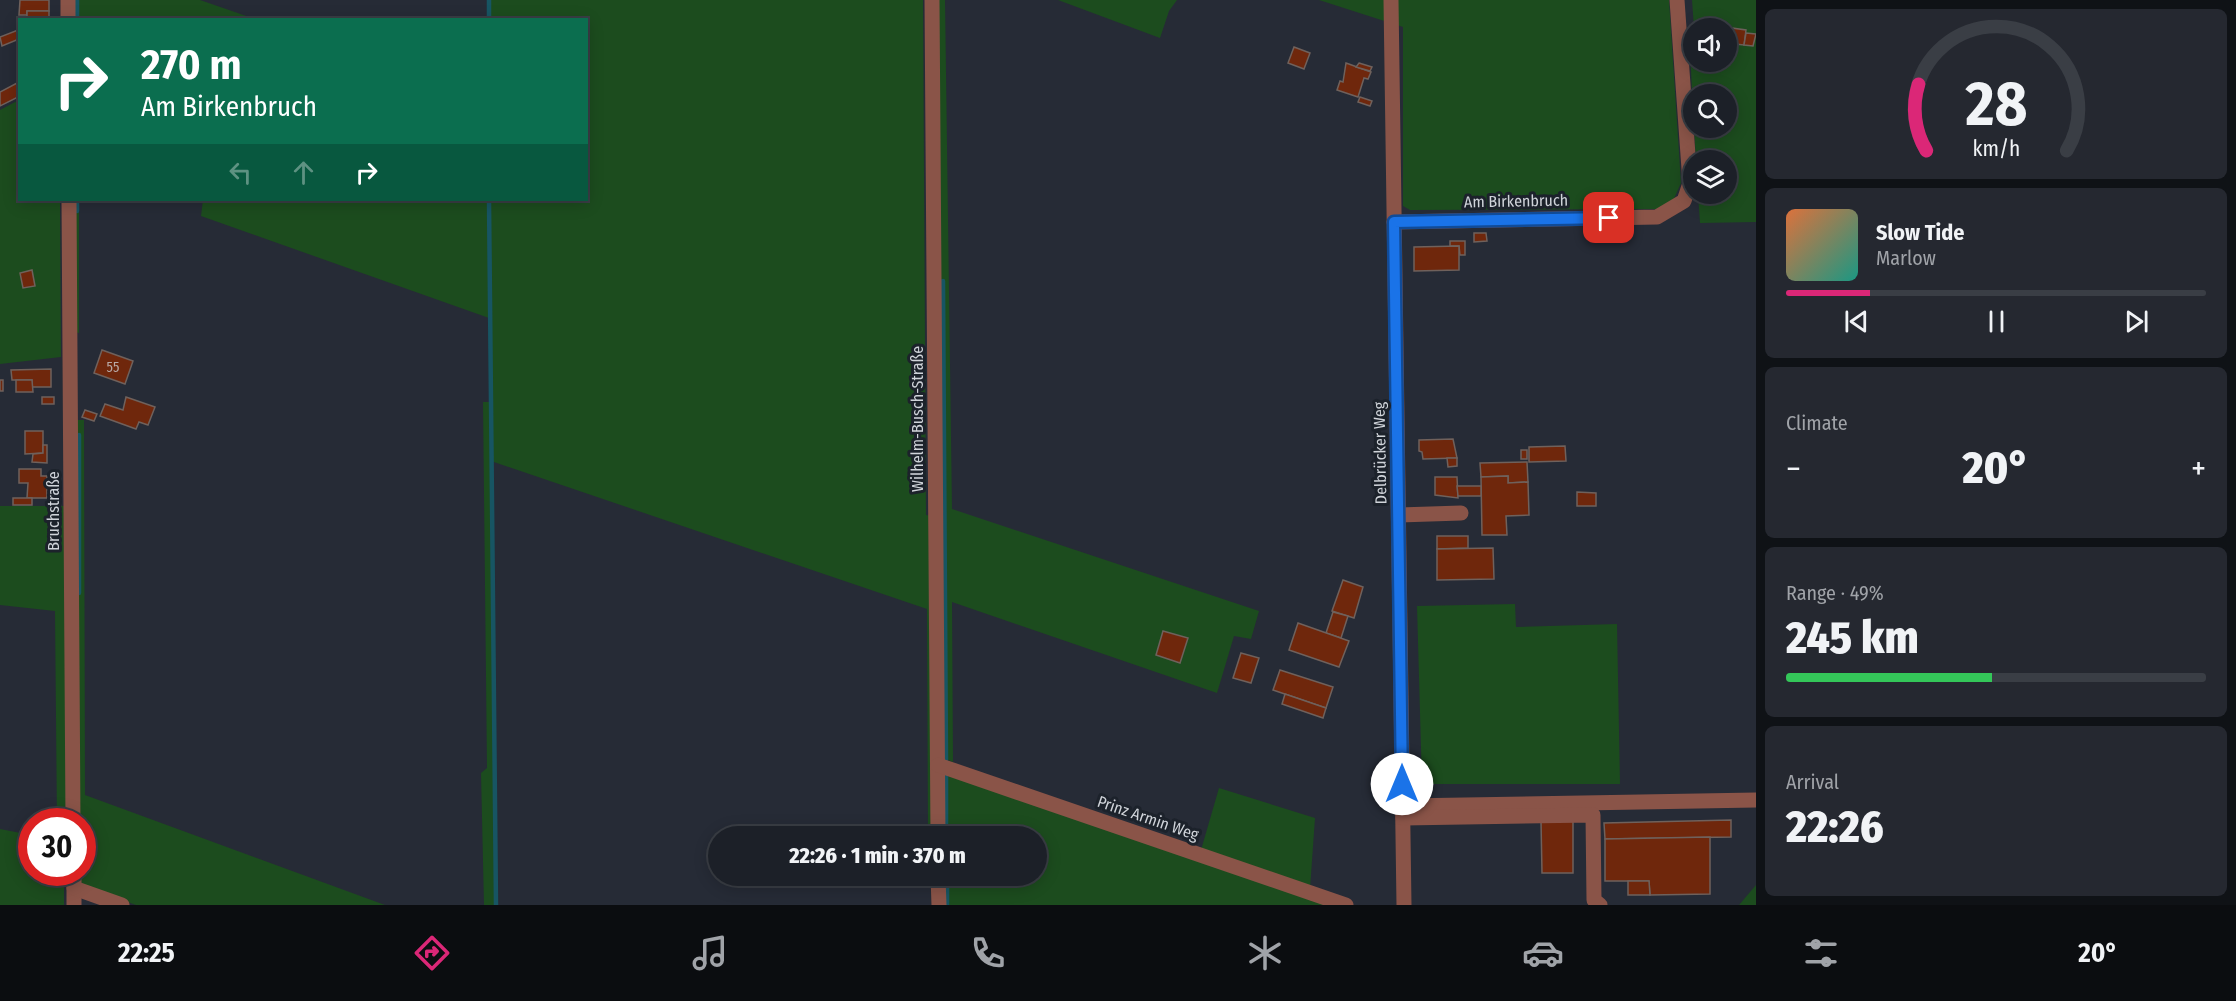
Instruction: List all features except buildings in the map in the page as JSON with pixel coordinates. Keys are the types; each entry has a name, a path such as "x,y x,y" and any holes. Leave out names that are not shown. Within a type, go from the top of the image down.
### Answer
{"street":[{"path":"68,0 68,18"},
{"name":"Wilhelm-Busch-Straße","path":"932,0 938,826"},
{"name":"Delbrücker Weg","path":"1391,0 1404,905"},
{"name":"Am Birkenbruch","path":"1394,222 1657,217 1683,201 1690,183 1677,0"},
{"name":"Bruchstraße","path":"69,201 73,808"},
{"path":"1399,515 1461,513"},
{"name":"Prinz Armin Weg","path":"938,765 1346,905"},
{"path":"1403,812 1756,800"},
{"path":"1403,812 1593,815 1594,900 1600,905"},
{"path":"74,886 74,905"},
{"path":"86,886 122,905"},
{"path":"938,886 939,905"}],"green space":[{"path":"74,0 200,0 252,18 74,18"},
{"path":"489,0 923,0 926,515 933,516 935,826 928,826 927,609 491,461 496,905 484,905 481,773 487,768 483,402 490,402 489,318 201,216 203,201 588,201 588,18 489,18"},
{"path":"935,0 945,0 952,509 1259,611 1251,639 1234,636 1217,693 952,602 953,762 941,757"},
{"path":"1058,0 1177,0 1169,11 1160,38"},
{"path":"1319,0 1669,0 1681,183 1673,201 1657,209 1410,210 1403,206 1403,27"},
{"path":"1692,0 1756,0 1756,222 1700,223 1699,204 1737,204 1737,150 1695,150 1695,138 1737,138 1737,84 1692,84 1691,72 1737,72 1737,44 1744,45 1746,30 1737,29 1737,18 1693,18"},
{"path":"18,101 18,201 60,201 61,357 0,364 0,110"},
{"path":"74,201 79,201 79,333 74,332"},
{"path":"75,420 84,420 85,795 385,905 136,905 83,886 96,886 96,808 57,808 55,611 0,605 0,506 67,506"},
{"path":"1515,604 1516,627 1617,624 1620,784 1422,784 1417,606"},
{"path":"941,772 1327,905 942,905 942,886 1047,886 1047,826 941,826"},
{"path":"1219,788 1315,818 1310,889 1201,850"},
{"path":"0,829 18,832 18,886 64,886 64,905 0,905"},
{"path":"1756,885 1756,905 1739,905"}],"waterway":[{"path":"77,0 77,18"},
{"path":"489,0 489,18"},
{"path":"77,201 77,211"},
{"path":"489,201 496,905"},
{"path":"943,281 946,760"},
{"path":"79,435 79,593"},
{"path":"946,777 946,826"},
{"path":"947,886 947,905"}],"route":[{"path":"1402,784 1394,222 1609,218"}]}
